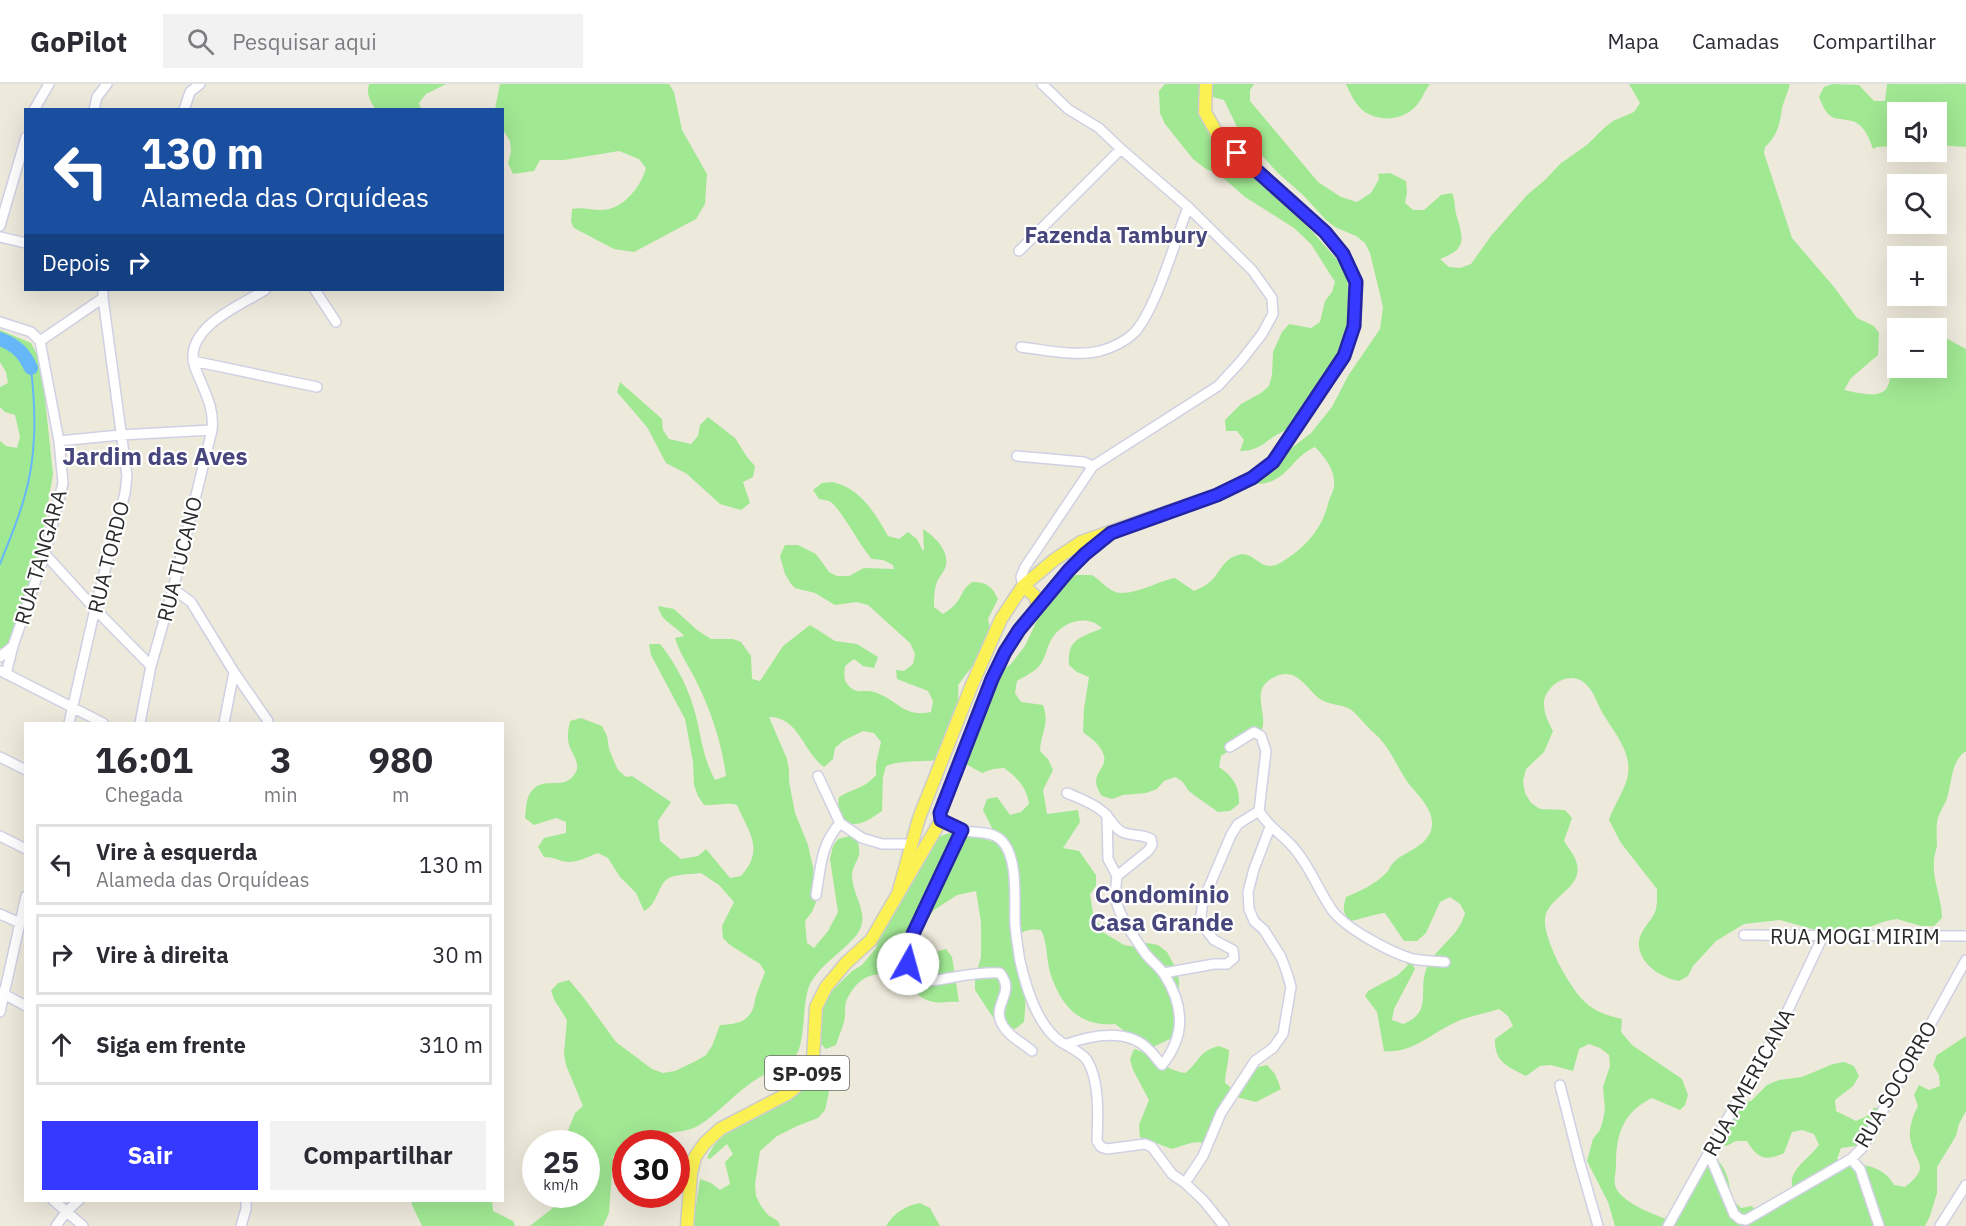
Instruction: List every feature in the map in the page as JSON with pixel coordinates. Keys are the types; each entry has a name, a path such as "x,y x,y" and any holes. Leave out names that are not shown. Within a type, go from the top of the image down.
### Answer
{"main road":[{"name":"SP-095","path":"899,890 922,813 971,687 1001,619 1023,586 1054,560 1081,543 1217,495 1252,478 1273,462 1344,356 1354,326 1356,282 1343,254 1325,232 1219,137 1206,112 1206,84"},
{"name":"SP-095","path":"687,1226 691,1173 695,1157 704,1144 720,1129 787,1094 803,1081 813,1060 816,1007 826,987 846,963 871,940 920,857 939,820 1001,661 1019,630 1039,606 1077,562 1111,533"},
{"path":"1023,586 1030,590 1039,606"},
{"path":"931,806 937,809 939,820 929,829 924,826 922,813 931,806"}],"street":[{"path":"35,108 49,84"},
{"path":"94,108 97,97 107,84"},
{"path":"185,108 190,92 200,84"},
{"path":"1023,586 1021,577 1024,567 1093,466 1218,386 1241,362 1262,334 1273,314 1272,298 1252,270 1188,207 1098,128 1068,109 1042,84"},
{"path":"0,226 24,145"},
{"path":"1019,251 1120,149"},
{"path":"1021,347 1089,352 1115,346 1132,334 1146,317 1188,207"},
{"path":"0,237 24,243"},
{"path":"263,291 209,324 199,335 194,346 193,361 317,387"},
{"path":"316,291 336,322"},
{"path":"0,322 32,332 40,341 89,308 102,292"},
{"path":"79,314 102,292"},
{"name":"RUA TORDO","path":"69,722 125,493 127,476 102,292"},
{"path":"89,308 106,316"},
{"name":"RUA TANGARA","path":"3,672 45,554 63,483 59,441 40,341"},
{"name":"RUA TUCANO","path":"140,722 151,666 212,430 213,416 193,361"},
{"path":"59,441 212,430"},
{"path":"1017,456 1084,462 1093,466"},
{"path":"45,554 151,666"},
{"path":"173,588 191,602 234,672 268,721"},
{"path":"0,657 13,646"},
{"path":"3,672 101,722"},
{"path":"224,722 234,672"},
{"path":"1230,747 1254,732 1261,736 1266,751 1259,811 1270,827 1293,847 1332,910 1378,944 1395,952 1414,959 1445,963"},
{"path":"0,757 24,769"},
{"path":"818,776 840,823 862,838 882,844 914,844"},
{"path":"1067,793 1099,808 1116,828 1125,833 1151,839 1152,845 1148,851 1118,876"},
{"path":"1164,973 1214,964 1227,964 1234,958 1233,950 1214,940 1203,926 1201,915 1203,902 1231,835 1238,824 1259,811"},
{"path":"1067,1044 1083,1038 1119,1036 1139,1042 1150,1050 1162,1065 1175,1047 1180,1022 1172,989 1164,973 1146,954 1124,920 1116,900 1118,876 1108,859 1107,815"},
{"path":"939,820 962,830 990,833 1002,841 1010,857 1015,880 1016,926 1021,962 1035,1010 1061,1042 1086,1059 1096,1084 1097,1141 1101,1147 1107,1149 1145,1144 1157,1152 1172,1173 1204,1201 1224,1226"},
{"path":"816,895 821,858 830,835 840,823"},
{"path":"1185,1183 1203,1156 1221,1113 1255,1061 1273,1048 1283,1034 1291,987 1281,957 1264,930 1254,921 1249,909 1248,892 1270,827"},
{"path":"962,830 912,936 907,949 908,964 917,975 931,981 987,972 1000,973 1008,988 999,1008 1000,1019 1006,1030 1032,1051"},
{"path":"0,836 24,848"},
{"path":"0,1012 2,993 24,905"},
{"path":"0,914 20,923"},
{"name":"RUA MOGI MIRIM","path":"1744,935 1966,936"},
{"name":"RUA AMERICANA","path":"1668,1226 1788,1010 1823,936"},
{"name":"RUA SOCORRO","path":"1709,1154 1734,1214 1746,1220 1851,1159 1862,1148 1966,960"},
{"path":"2,993 24,1005"},
{"path":"1560,1085 1598,1226"},
{"path":"1851,1159 1860,1168 1879,1226"},
{"path":"1940,1226 1966,1187"},
{"path":"55,1202 83,1226"},
{"path":"56,1226 76,1202"},
{"path":"241,1226 246,1202"}],"green space":[{"path":"369,84 446,84 426,94 419,103 421,108 375,108 368,91"},
{"path":"500,84 669,84 674,92 682,130 707,174 705,204 696,219 634,252 614,249 574,228 571,222 572,209 608,209 623,202 640,183 646,168 639,159 619,151 564,160 540,160 534,171 513,174 508,163 511,152 510,141 504,132 504,108 495,108"},
{"path":"1165,84 1254,84 1250,90 1250,101 1318,182 1341,197 1357,202 1371,193 1379,179 1378,174 1390,173 1406,181 1405,203 1413,210 1424,210 1441,195 1452,193 1462,238 1455,252 1440,259 1449,267 1460,268 1471,264 1491,236 1527,195 1560,164 1588,144 1613,121 1634,112 1640,103 1629,84 1790,84 1777,129 1765,147 1764,153 1792,238 1857,318 1874,326 1879,333 1878,355 1851,378 1844,390 1876,394 1887,388 1890,378 1947,378 1947,339 1966,349 1966,751 1954,767 1948,795 1937,823 1934,867 1942,918 1934,926 1921,926 1897,919 1855,932 1816,930 1780,920 1744,924 1716,941 1693,966 1688,976 1679,981 1665,977 1646,963 1639,949 1641,934 1656,910 1657,889 1621,843 1609,820 1627,779 1627,757 1592,691 1582,681 1576,678 1563,679 1547,692 1544,708 1553,731 1544,752 1526,769 1523,781 1525,793 1531,803 1540,809 1565,810 1572,818 1564,841 1576,861 1578,870 1576,878 1552,904 1545,919 1548,939 1559,963 1579,996 1598,1011 1622,1019 1621,1032 1632,1045 1682,1079 1688,1095 1685,1105 1680,1110 1652,1098 1628,1117 1620,1134 1616,1154 1615,1183 1620,1194 1642,1209 1675,1221 1682,1212 1706,1162 1717,1159 1726,1173 1732,1197 1741,1208 1752,1206 1757,1212 1770,1212 1793,1199 1794,1174 1819,1145 1814,1134 1802,1130 1792,1132 1784,1153 1767,1158 1758,1155 1747,1141 1736,1141 1726,1146 1718,1139 1717,1127 1740,1103 1751,1101 1767,1085 1779,1080 1802,1077 1833,1064 1844,1062 1854,1066 1859,1076 1853,1086 1835,1100 1836,1111 1856,1121 1867,1116 1874,1108 1885,1107 1875,1127 1873,1139 1863,1145 1841,1148 1837,1159 1846,1165 1874,1168 1885,1174 1894,1185 1905,1187 1918,1174 1920,1168 1910,1138 1912,1121 1918,1106 1914,1095 1919,1085 1929,1090 1940,1086 1939,1075 1933,1065 1937,1055 1966,1036 1966,1111 1956,1136 1937,1167 1937,1193 1925,1226 1615,1226 1608,1202 1587,1161 1593,1139 1600,1130 1603,1120 1605,1109 1603,1087 1610,1066 1609,1055 1600,1048 1589,1044 1579,1049 1573,1071 1551,1065 1540,1066 1526,1076 1503,1063 1497,1053 1495,1039 1513,1026 1508,1016 1499,1009 1459,1021 1412,1046 1384,1051 1377,1012 1365,996 1368,991 1398,975 1408,965 1401,958 1410,959 1415,969 1394,1009 1392,1020 1403,1024 1413,1019 1422,1007 1424,976 1427,967 1458,929 1465,913 1460,904 1450,897 1440,902 1426,933 1417,941 1404,941 1385,913 1351,921 1345,913 1346,897 1381,878 1398,858 1423,842 1431,830 1432,822 1427,806 1406,779 1381,739 1350,709 1320,699 1297,677 1279,675 1269,680 1263,687 1261,702 1263,726 1260,734 1221,756 1219,767 1232,778 1238,792 1239,804 1230,811 1218,812 1191,793 1175,777 1164,781 1157,789 1146,793 1123,795 1112,799 1102,796 1096,781 1104,762 1104,756 1097,744 1083,732 1089,677 1077,672 1069,665 1070,649 1073,644 1102,628 1089,621 1081,620 1061,628 1055,634 1040,665 1017,681 1015,693 1021,702 1043,705 1046,718 1040,751 1048,759 1053,770 1043,790 1047,814 1078,810 1080,822 1063,848 1079,851 1096,875 1096,886 1090,894 1093,913 1104,933 1124,945 1136,947 1147,943 1158,945 1167,952 1178,972 1176,1030 1170,1039 1149,1049 1115,1024 1102,1024 1081,1018 1065,1004 1059,994 1049,967 1043,935 1041,930 1036,929 1021,933 1012,942 1024,978 1024,1022 1015,1029 994,1019 975,990 975,978 981,957 981,922 976,891 957,895 934,910 917,933 910,956 914,974 922,974 938,951 946,949 952,957 959,1002 931,1001 920,996 901,980 877,974 857,984 847,999 844,1022 836,1045 826,1049 818,1041 820,1016 828,995 852,971 862,965 876,948 883,927 937,838 957,833 991,841 993,830 983,810 987,799 997,797 1010,815 1021,812 1029,804 1024,788 1009,771 1004,768 982,773 966,764 965,752 1001,671 1011,664 1025,646 1039,616 1041,605 1071,575 1092,575 1115,592 1122,593 1137,591 1175,578 1194,591 1211,581 1225,563 1235,556 1248,555 1262,564 1273,566 1289,558 1304,545 1316,531 1325,514 1334,481 1329,465 1315,447 1300,457 1275,480 1256,484 1252,479 1311,433 1332,407 1348,376 1380,329 1383,307 1370,253 1365,243 1326,220 1278,173 1239,131 1224,100 1213,97 1206,105 1234,160 1294,211 1340,263 1346,273 1352,317 1340,359 1332,364 1320,378 1300,419 1258,447 1240,451 1244,440 1237,431 1226,431 1225,420 1241,404 1269,386 1273,352 1282,332 1289,324 1311,328 1320,322 1325,301 1332,292 1335,282 1311,244 1294,228 1245,197 1220,175 1206,169 1193,159 1165,124 1160,113 1159,91"},
{"path":"1346,84 1430,84 1419,102 1409,112 1397,117 1384,118 1371,115 1362,109"},
{"path":"1832,84 1859,85 1874,101 1885,101 1887,84 1966,84 1966,147 1947,146 1947,102 1887,102 1887,146 1873,149 1867,134 1859,124 1832,117 1826,111 1819,97 1824,87"},
{"path":"0,330 31,343 41,362 53,474 43,535 13,637 5,649 0,648 0,441 6,446 17,448 20,437 15,415 5,412 0,407 0,387 8,383 6,372 0,362"},
{"path":"620,382 662,419 663,430 669,439 691,444 698,436 700,425 708,417 735,438 755,466 753,477 743,482 750,503 741,510 720,504 687,474 666,463 647,427 617,392"},
{"path":"833,482 852,490 866,503 888,536 899,539 908,532 917,539 923,551 923,529 932,535 943,549 946,559 946,565 934,594 934,607 943,614 956,604 972,582 985,584 991,588 998,599 988,619 992,640 958,685 956,714 942,759 886,766 883,777 882,811 861,823 849,823 842,818 838,809 839,797 863,786 876,775 881,742 874,733 863,731 843,741 835,748 833,759 824,767 794,729 779,719 769,717 787,759 795,813 808,845 813,867 816,902 805,921 807,943 814,948 828,931 838,912 830,859 833,846 838,839 850,836 858,841 859,850 852,876 862,916 859,932 820,970 811,982 806,999 799,1050 792,1061 751,1083 696,1127 687,1130 612,1130 609,1213 603,1226 530,1226 553,1208 600,1208 600,1130 568,1130 575,1113 583,1106 566,1065 564,1054 567,1020 551,991 558,983 569,980 616,1042 652,1069 663,1073 675,1071 706,1055 720,1025 733,1024 748,1017 765,972 760,964 723,938 722,926 734,902 719,885 701,873 678,875 666,880 653,903 644,911 636,893 620,877 608,858 598,853 573,862 544,857 538,847 544,838 566,833 566,822 556,818 534,825 525,818 528,797 534,789 545,783 564,782 574,775 577,764 569,745 568,733 570,721 581,718 602,726 618,770 626,777 632,776 671,802 658,821 660,841 681,859 698,856 706,849 730,878 741,876 748,866 752,857 752,841 737,805 704,805 694,785 693,762 685,719 651,655 649,644 660,644 682,678 693,707 705,757 715,780 726,776 722,753 708,707 675,638 684,636 662,616 658,606 674,609 697,630 711,639 733,639 741,642 751,656 752,679 760,681 783,646 810,625 835,641 857,644 878,657 874,668 863,666 854,659 845,666 844,675 848,686 856,691 868,691 882,695 907,710 921,713 931,712 933,701 928,691 897,679 896,670 904,671 913,664 915,654 910,643 868,605 857,602 835,605 815,593 795,588 785,574 780,556 785,545 798,545 816,554 829,572 837,576 849,576 864,568 894,569 893,565 883,560 872,559 833,504 819,499 813,490 822,483"},
{"path":"1219,1046 1229,1050 1225,1083 1234,1090 1245,1085 1255,1069 1267,1065 1275,1074 1281,1089 1256,1102 1236,1097 1214,1118 1211,1147 1197,1142 1172,1149 1140,1137 1139,1125 1149,1100 1133,1070 1130,1059 1134,1049 1171,1069 1185,1073 1203,1054"},
{"path":"819,1071 829,1092 825,1110 818,1118 777,1136 760,1151 755,1184 756,1196 768,1215 778,1221 780,1226 693,1226 700,1179 720,1190 730,1184 725,1162 733,1154 727,1144 710,1159 707,1158 714,1146 734,1128 801,1088"},
{"path":"411,1202 492,1202 493,1211 513,1221 515,1226 422,1226"},
{"path":"920,1203 930,1208 940,1226 886,1226 900,1211"}],"waterway":[{"path":"0,339 19,350 31,368"},
{"path":"0,564 21,510 31,469 34,419 31,368"}],"district":[{"name":"Fazenda Tambury","path":"1116,234"},
{"name":"Jardim das Aves","path":"155,456"},
{"name":"Condomínio Casa Grande","path":"1162,908"}],"route":[{"path":"908,964 907,949 912,936 962,830 941,820 940,813 992,679 1019,630 1069,570 1111,533 1217,495 1252,478 1273,462 1344,356 1354,326 1356,282 1343,254 1325,232 1237,153"}]}
